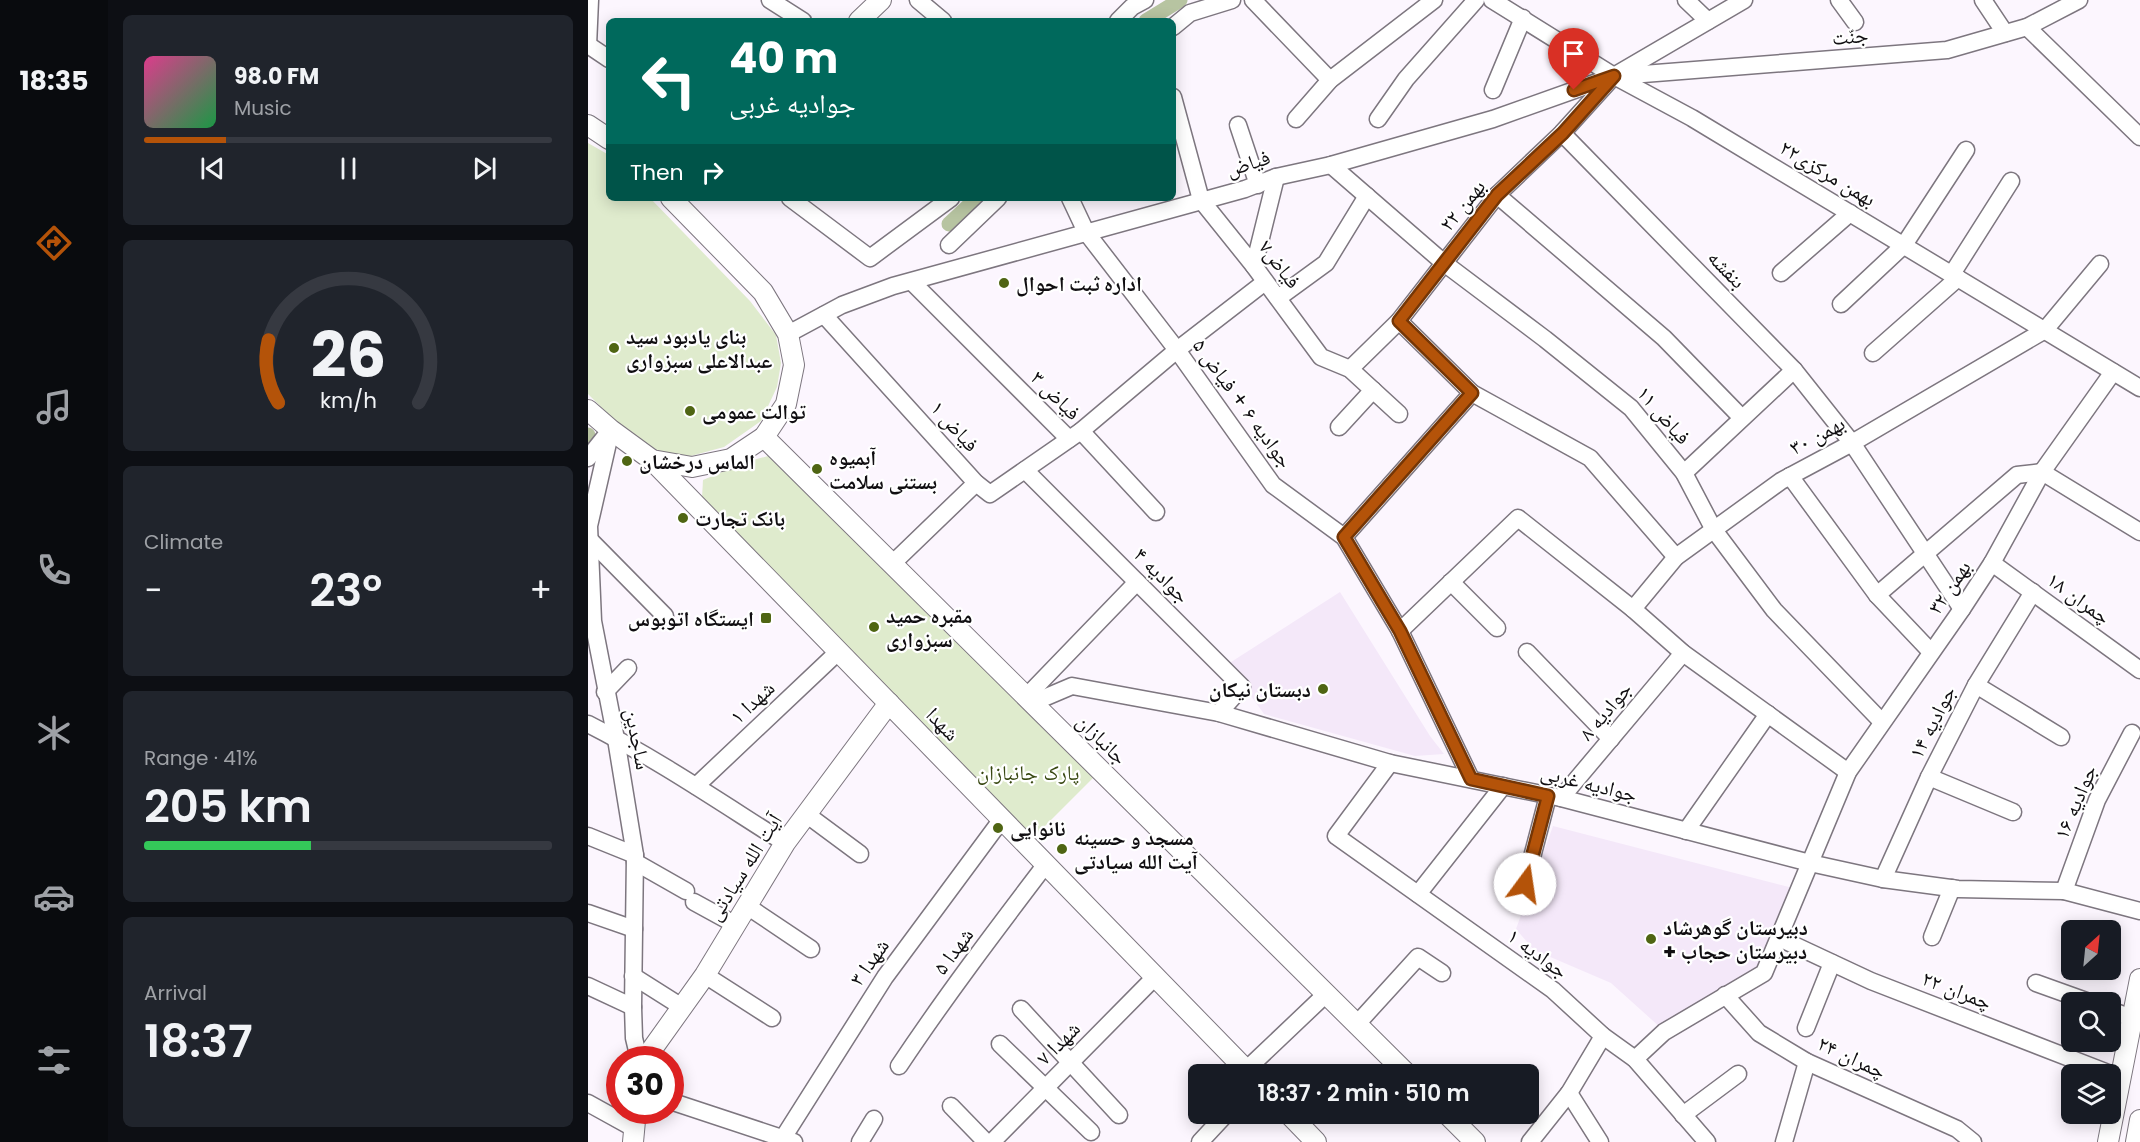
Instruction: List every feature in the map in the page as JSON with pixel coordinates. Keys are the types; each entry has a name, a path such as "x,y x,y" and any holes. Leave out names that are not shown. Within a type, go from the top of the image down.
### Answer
{"main road":[{"path":"863,18 880,0"},
{"path":"588,125 606,137"},
{"path":"652,460 692,467 702,465 731,459 764,437 786,404 794,365 788,334 763,292 676,201"},
{"name":"شهدا","path":"589,413 652,460 1240,1064"},
{"name":"جانبازان","path":"764,437 1397,1064"},
{"name":"آیت الله سیادتی","path":"654,1046 705,975 784,843 889,703"},
{"path":"2121,1078 2140,979"},
{"path":"2136,1142 2140,1120"},
{"path":"1299,1124 1316,1142"},
{"path":"1456,1124 1471,1140"},
{"path":"2108,1142 2112,1124"}],"street":[{"path":"590,0 588,46 606,57"},
{"path":"770,0 798,18"},
{"path":"918,0 939,18"},
{"path":"1176,25 1190,13 1232,0"},
{"path":"1253,0 1330,80"},
{"path":"1296,119 1330,80 1434,0"},
{"path":"1378,119 1406,80 1476,0"},
{"name":"۲۲بهمن مرکزی","path":"1492,0 1614,76 1692,118 2140,388"},
{"path":"1686,0 1708,21"},
{"path":"1614,76 1744,0"},
{"path":"1839,0 1855,22"},
{"path":"1983,0 2005,33"},
{"name":"جنّت","path":"1614,76 1947,50 2027,27 2079,0"},
{"path":"1121,18 1134,2"},
{"path":"1493,90 1523,18"},
{"path":"2027,27 2140,137"},
{"name":"بهمن ۲۲","path":"1350,369 1399,321 1497,195 1563,133 1614,76"},
{"name":"فیاض","path":"788,334 842,305 893,286 1258,185 1276,177 1331,165 1493,119 1614,76"},
{"path":"1176,108 1201,201"},
{"path":"1238,125 1258,185"},
{"name":"بنفشه","path":"1563,133 1794,370 1852,443 1962,609"},
{"path":"1842,304 1904,246 1966,150"},
{"name":"فیاض ۱۱","path":"1331,165 1444,263 1545,339 1631,408 1684,473 1714,530 1774,610 1882,722"},
{"path":"1254,266 1276,177"},
{"path":"1873,352 1955,276 2011,181"},
{"path":"1497,195 1664,338 1742,418"},
{"path":"1278,298 1326,264 1367,196"},
{"path":"794,201 870,258 941,201"},
{"path":"949,245 995,201"},
{"name":"جوادیه ۶ + فیاض ۵","path":"1071,201 1086,232 1177,350 1273,485 1344,537 1400,631 1471,779"},
{"name":"فیاض۷","path":"1201,201 1254,266 1321,357 1350,369"},
{"path":"1780,273 1850,213"},
{"name":"بهمن ۳۰","path":"1633,609 1676,557 1790,476 1852,443 2045,330 2100,264"},
{"name":"فیاض ۳","path":"912,282 1075,435 1177,350 1265,282"},
{"name":"فیاض ۱","path":"824,315 976,483 990,494 1075,435"},
{"path":"1399,321 1472,393 1590,458 1676,557"},
{"path":"1350,369 1399,414"},
{"path":"1684,473 1794,370"},
{"name":"بهمن ۳۲","path":"1635,1059 1664,1032 1764,973 1848,772 1962,609 1992,563 2042,472 2114,372"},
{"path":"1339,427 1373,390"},
{"path":"1344,537 1472,393"},
{"path":"588,458 611,430"},
{"name":"ساجدین","path":"611,430 589,526 593,621 605,692 616,738 635,859 633,1007 636,1046"},
{"path":"1075,435 1156,512"},
{"name":"جوادیه ۴","path":"1025,470 1242,687 1219,713"},
{"path":"2042,472 2140,532"},
{"name":"بهمن ۳۲","path":"1877,595 2017,475 2042,472"},
{"path":"1790,476 1877,595 1931,652"},
{"path":"892,564 976,483"},
{"path":"1400,631 1518,518 1633,609 1683,653 1848,772"},
{"path":"590,540 665,616"},
{"name":"چمران ۱۸","path":"1992,563 2140,669"},
{"path":"1029,700 1137,582"},
{"path":"1451,582 1497,628"},
{"name":"جوادیه ۱۴","path":"1883,879 1929,777 1976,685 2033,592"},
{"name":"شهدا ۱","path":"696,786 839,651"},
{"path":"1527,652 1611,739"},
{"name":"جوادیه ۸","path":"1555,797 1611,739 1683,653"},
{"path":"605,692 628,668"},
{"path":"1976,685 2061,737"},
{"name":"جوادیه غربی","path":"1029,700 1072,686 1219,713 1390,763 1555,797 1810,863 1883,879 1952,888 2064,891 2140,911"},
{"path":"1686,831 1768,714"},
{"path":"588,724 696,786 784,843"},
{"name":"جوادیه ۱۶","path":"2064,891 2097,800 2132,733"},
{"name":"جوادیه ۱","path":"1390,763 1336,836 1553,990 1603,1036 1635,1059 1707,1142"},
{"path":"1929,777 2013,812"},
{"path":"1418,894 1503,786"},
{"path":"1525,884 1555,797"},
{"path":"806,814 860,854"},
{"name":"شهدا ۳","path":"789,1140 885,977 1002,819"},
{"path":"588,836 635,859 735,925"},
{"name":"شهدا ۵","path":"899,1066 957,982 1046,864"},
{"path":"1932,937 1952,888"},
{"path":"747,906 811,949"},
{"path":"588,913 634,929"},
{"name":"چمران ۲۲","path":"1779,938 1871,981 2085,1064"},
{"path":"1357,1024 1418,957 1442,973"},
{"path":"1806,1028 1832,963"},
{"path":"705,975 772,1018"},
{"path":"633,976 682,1007"},
{"name":"شهدا ۷","path":"992,1142 1155,977"},
{"path":"2036,983 2061,992"},
{"path":"588,986 633,1007"},
{"path":"1256,1064 1326,994"},
{"name":"چمران ۲۴","path":"1725,995 1759,1033 1807,1062 1957,1129 1973,1142"},
{"path":"1021,1009 1119,1115"},
{"path":"2121,1014 2132,1018"},
{"path":"1530,1142 1569,1093 1603,1036"},
{"path":"1000,1044 1091,1132"},
{"path":"1784,1142 1807,1062"},
{"path":"1683,1115 1738,1074"},
{"path":"1569,1093 1600,1142"},
{"path":"588,1103 635,1127"},
{"path":"684,1106 789,1140"},
{"path":"951,1106 986,1142"},
{"path":"860,1142 874,1119"},
{"path":"1200,1142 1217,1124"}],"shaded area":[{"name":"دبستان نیکان","path":"1340,592 1430,736 1444,754 1415,756 1264,714 1228,664"},
{"name":"دبیرستان گوهرشاد + دبیرستان حجاب","path":"1553,826 1793,888 1764,981 1672,1038 1611,983 1534,950 1516,929"}],"green space":[{"path":"588,143 606,153 606,201 653,201 750,301 776,335 781,363 777,387 761,421 724,447 687,457 665,455 640,446 588,394"},
{"name":"پارک جانبازان","path":"768,456 1098,773 1028,843 702,498 703,480 746,462"}],"waterway":[{"path":"1151,18 1180,0"},
{"path":"949,224 974,201"}],"place":[{"name":"اداره ثبت احوال","path":"1004,283"},
{"name":"بنای یادبود سید عبدالاعلی سبزواری","path":"614,348"},
{"name":"توالت عمومی","path":"690,411"},
{"name":"الماس درخشان","path":"627,461"},
{"name":"آبمیوه بستنی سلامت","path":"817,469"},
{"name":"بانک تجارت","path":"683,518"},
{"name":"ایستگاه اتوبوس","path":"766,618"},
{"name":"مقبره حمید سبزواری","path":"874,627"},
{"name":"دبستان نیکان","path":"1323,689"},
{"name":"نانوایی","path":"998,828"},
{"name":"مسجد و حسینه آیت الله سیادتی","path":"1062,849"},
{"name":"دبیرستان گوهرشاد + دبیرستان حجاب","path":"1651,939"}],"route":[{"path":"1525,884 1548,796 1471,779 1400,631 1344,537 1472,393 1399,321 1497,195 1563,133 1614,76 1574,90"}]}
